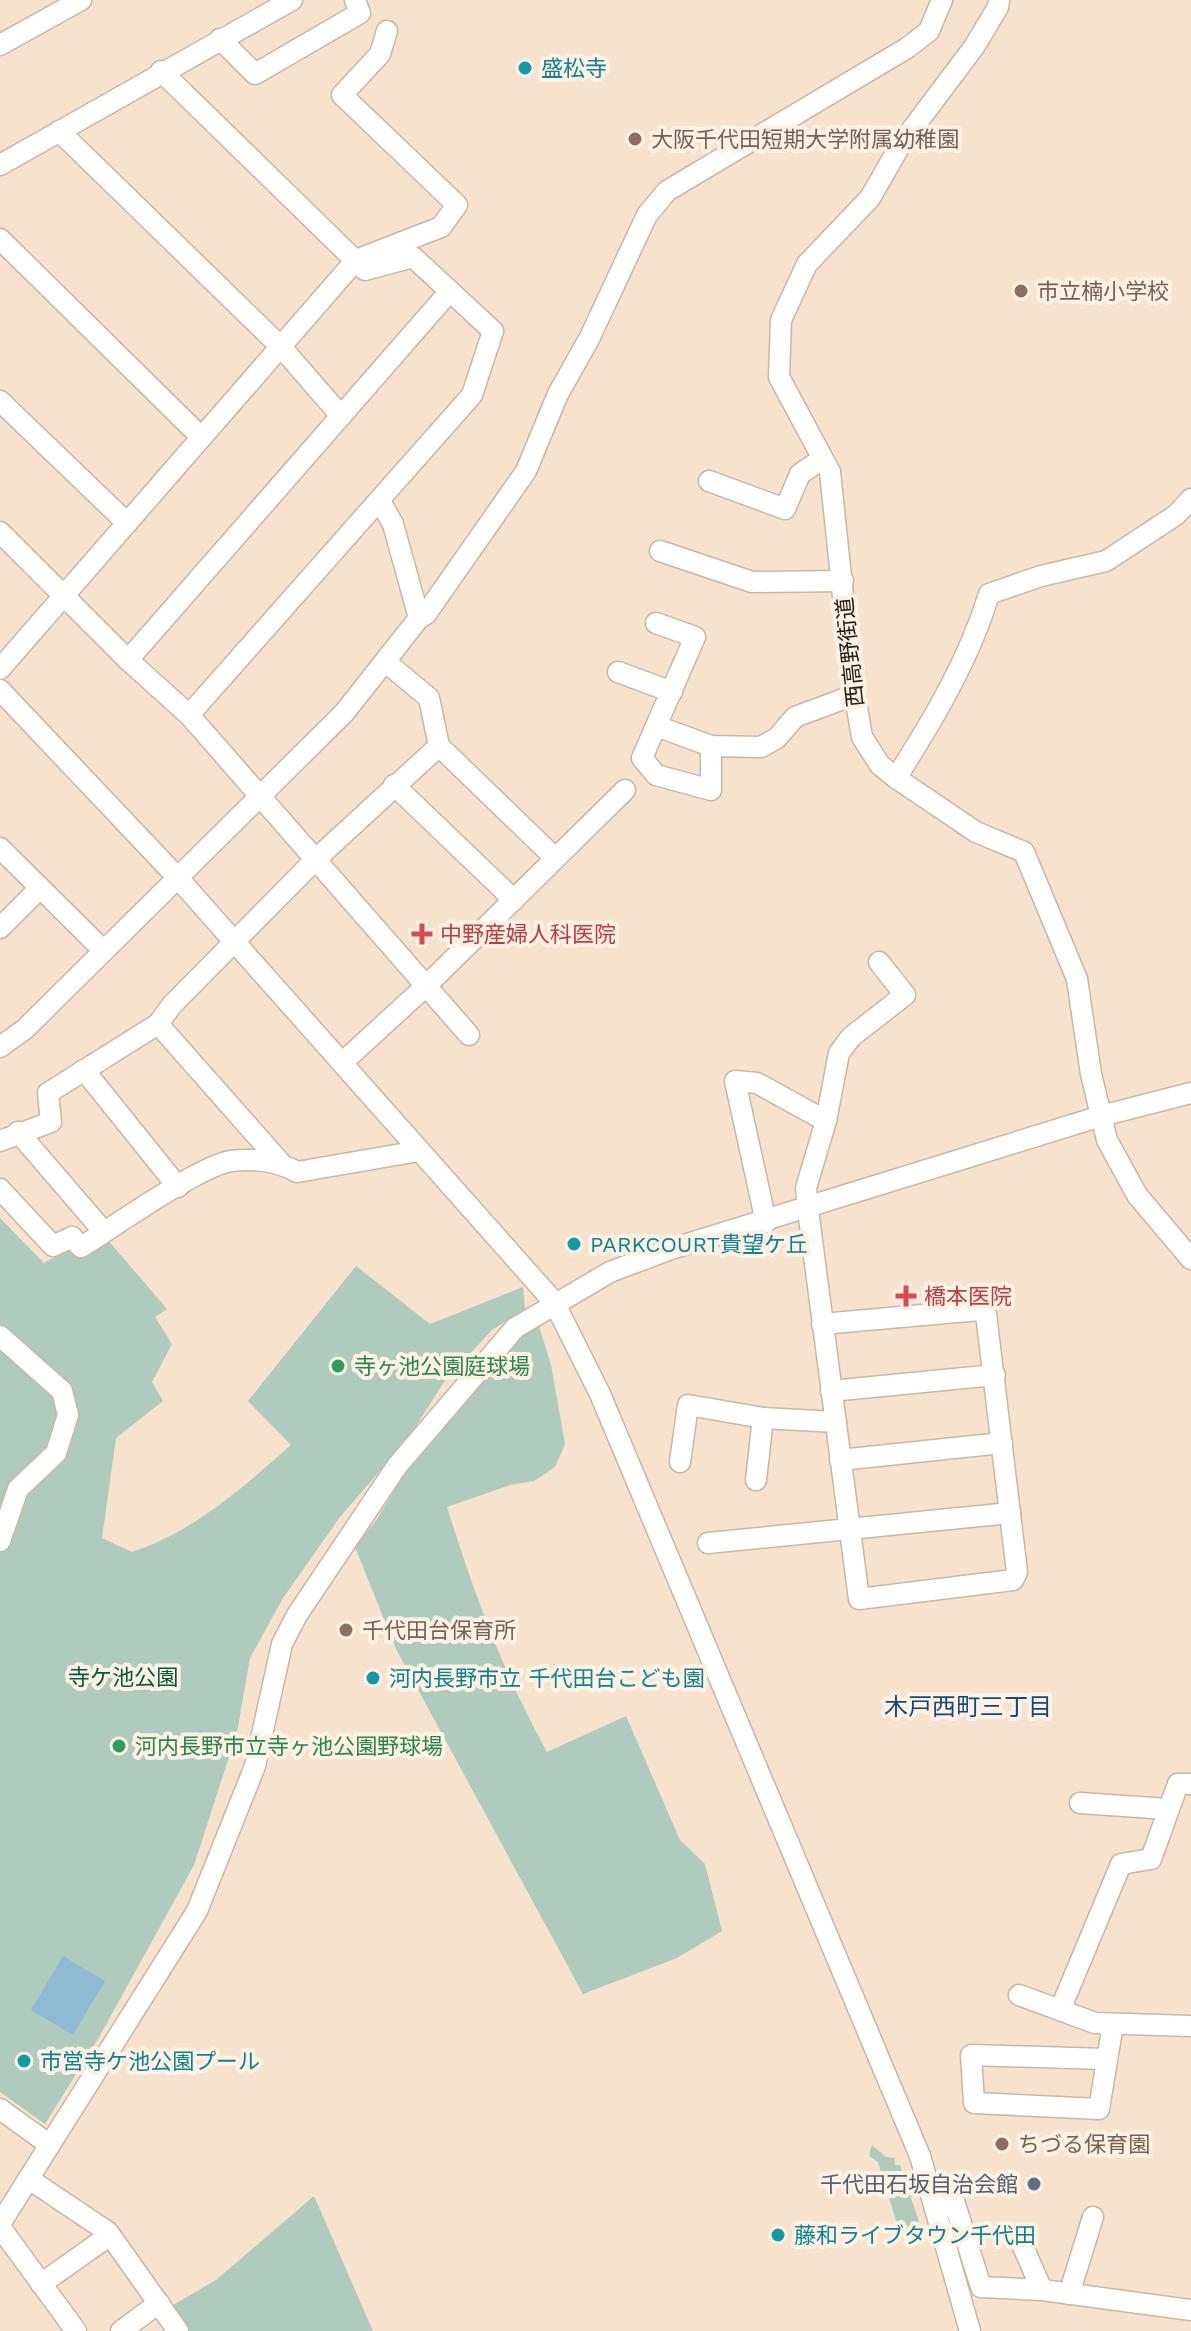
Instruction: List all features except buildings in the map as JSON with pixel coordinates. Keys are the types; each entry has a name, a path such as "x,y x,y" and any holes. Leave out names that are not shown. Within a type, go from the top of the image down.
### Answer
{"street":[{"path":"0,45 81,0"},
{"path":"0,165 161,71 292,0"},
{"path":"220,39 255,74 360,13 355,0"},
{"path":"0,1047 25,1029 344,713 387,663 419,618 426,614 491,526 526,471 558,394 589,339 647,215 667,191 907,48 929,31 942,0"},
{"name":"西高野街道","path":"999,0 998,7 974,47 901,144 870,198 807,264 781,320 779,377 830,472 854,695 862,737 880,765 896,778 976,832 1024,852 1077,979 1101,1116 1120,1168 1137,1195 1191,1259"},
{"path":"0,669 356,260 441,227 457,205 342,95 380,54 387,31"},
{"path":"161,71 365,270 413,257 493,331 472,395 189,715"},
{"path":"59,131 282,348 341,416"},
{"path":"0,239 200,436"},
{"path":"128,660 450,291"},
{"path":"0,401 126,522"},
{"path":"709,481 785,509 800,474 822,459"},
{"path":"896,778 927,729 977,633 989,594 1041,576 1106,561 1176,515 1191,499"},
{"path":"380,501 393,524 419,618"},
{"path":"0,532 128,660 189,715 469,1035"},
{"path":"660,551 748,585 843,581"},
{"path":"656,623 695,637 659,727 642,758 656,775 711,790 711,746"},
{"path":"387,663 429,698 439,746 555,858"},
{"path":"618,672 672,692"},
{"path":"0,690 236,942 554,1302 612,1423 914,2142 970,2331"},
{"path":"659,727 711,746 761,747 777,738 795,717 854,695"},
{"path":"104,1232 9,1136 51,1122 48,1093 158,1024 172,1005 315,860 439,746"},
{"path":"394,785 514,900"},
{"path":"343,1062 427,985 625,790"},
{"path":"0,848 103,950"},
{"path":"0,928 40,888"},
{"path":"822,1324 979,1310 988,1321 1017,1572 1013,1580 859,1599 822,1324 806,1188 826,1121 839,1053 851,1037 905,995 879,962"},
{"path":"158,1024 280,1162 297,1172 419,1151"},
{"path":"84,1070 178,1187"},
{"path":"766,1222 735,1081 757,1083 826,1121"},
{"path":"76,2331 0,2226 197,1911 255,1766 282,1644 297,1615 415,1443 515,1328 554,1302 610,1272 1101,1116 1191,1093"},
{"path":"0,1189 53,1246 72,1237 81,1247 178,1187 229,1161 280,1162"},
{"path":"0,1336 62,1391 68,1415 56,1453 18,1489 0,1541"},
{"path":"831,1391 995,1375"},
{"path":"680,1462 688,1405 763,1418 836,1422"},
{"path":"756,1480 763,1418"},
{"path":"840,1460 1002,1443"},
{"path":"708,1543 1010,1513"},
{"path":"1060,2010 1121,1864 1151,1859 1178,1784 1191,1784"},
{"path":"1080,1803 1168,1809"},
{"path":"1019,1995 1095,2023 1191,2026"},
{"path":"1105,2059 971,2055 974,2103 1099,2109 1113,2024"},
{"path":"0,2109 50,2145"},
{"path":"29,2179 110,2235 178,2331"},
{"path":"935,2209 955,2204 981,2287 1042,2290 1191,2310"},
{"path":"1069,2294 1093,2217"},
{"path":"41,2284 110,2235"},
{"path":"1020,2240 1042,2290"},
{"path":"121,2331 159,2303"}],"green space":[{"name":"寺ケ池公園","path":"0,1218 44,1263 68,1250 79,1257 107,1239 167,1309 155,1317 172,1344 152,1382 163,1401 116,1438 102,1538 132,1552 177,1532 217,1507 291,1445 248,1401 356,1266 430,1324 523,1287 525,1309 492,1330 446,1379 409,1437 340,1517 283,1598 250,1658 237,1732 194,1865 98,2039 45,2124 0,2092"},
{"path":"538,1323 551,1365 565,1444 555,1467 534,1481 510,1485 447,1507 491,1632 547,1752 626,1716 680,1840 705,1864 722,1931 677,1958 583,1994 396,1649 355,1547 377,1519 408,1468 511,1343"},
{"path":"872,2145 886,2157 895,2158 895,2165 900,2165 919,2222 909,2226 910,2232 898,2227 878,2162 869,2156"},
{"path":"314,2196 373,2331 183,2331 168,2308 216,2280"}],"water":[{"path":"63,1956 105,1981 73,2035 31,2010"}],"place":[{"name":"盛松寺","path":"525,68"},
{"name":"大阪千代田短期大学附属幼稚園","path":"635,139"},
{"name":"市立楠小学校","path":"1021,291"},
{"name":"中野産婦人科医院","path":"422,934"},
{"name":"PARKCOURT貴望ケ丘","path":"574,1244"},
{"name":"橋本医院","path":"906,1296"},
{"name":"寺ヶ池公園庭球場","path":"338,1366"},
{"name":"千代田台保育所","path":"346,1630"},
{"name":"河内長野市立 千代田台こども園","path":"373,1678"},
{"name":"河内長野市立寺ヶ池公園野球場","path":"119,1746"},
{"name":"市営寺ケ池公園プール","path":"24,2061"},
{"name":"ちづる保育園","path":"1002,2144"},
{"name":"千代田石坂自治会館","path":"1034,2184"},
{"name":"藤和ライブタウン千代田","path":"778,2235"}],"district":[{"name":"木戸西町三丁目","path":"968,1707"}]}
